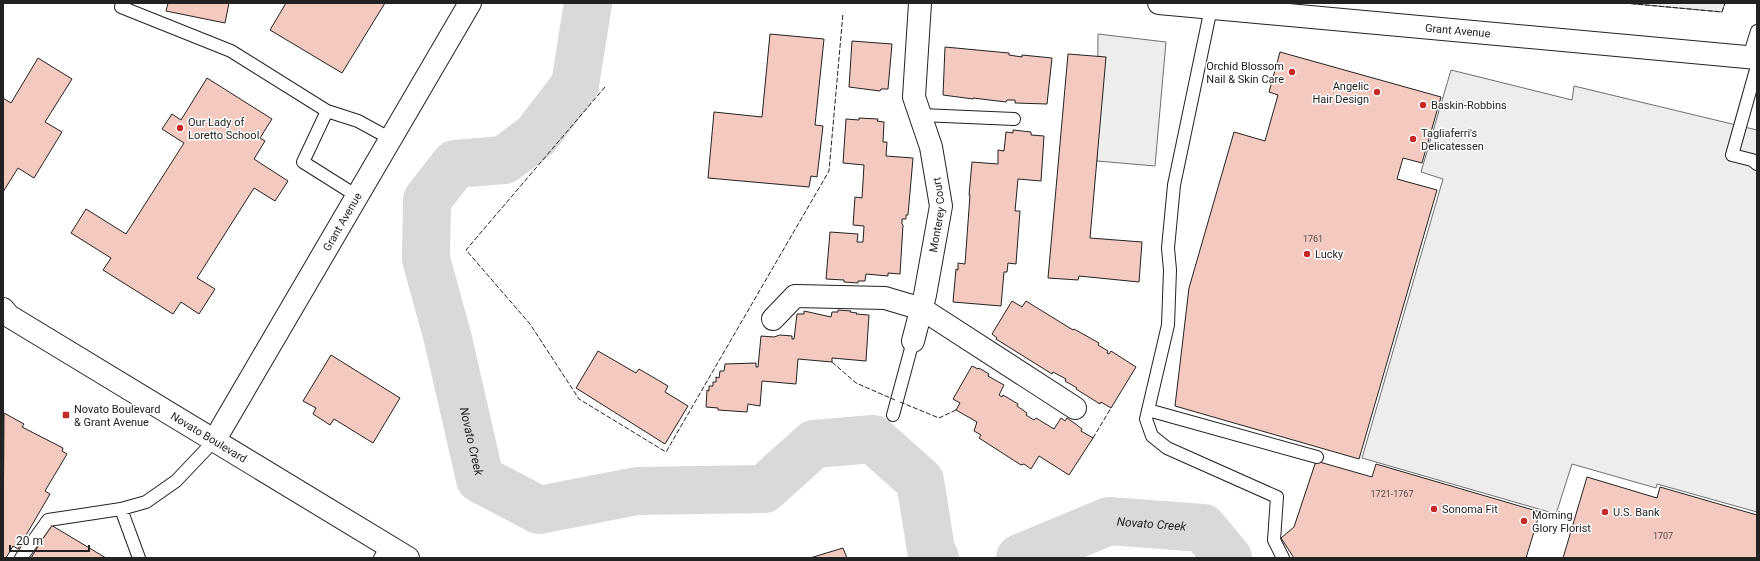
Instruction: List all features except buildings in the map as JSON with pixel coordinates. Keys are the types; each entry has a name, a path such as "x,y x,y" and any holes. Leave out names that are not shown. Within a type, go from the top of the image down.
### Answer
{"street":[{"name":"Grant Avenue","path":"214,441 470,3"},
{"name":"Monterey Court","path":"913,340 922,309 941,206 931,147 914,96 920,3"},
{"name":"Grant Avenue","path":"1159,3 1754,60"},
{"path":"773,319 795,296 885,298 922,309 1074,408"},
{"name":"Novato Boulevard","path":"5,316 214,441 384,552 408,558"}],"lane":[{"path":"120,7 231,51 328,111 358,121 391,139"},
{"path":"1211,8 1174,185 1168,248 1170,270 1168,325 1146,419 1152,436 1167,448 1277,498 1274,540 1283,558"},
{"path":"1757,31 1754,60 1732,154 1752,160 1757,164"},
{"path":"328,111 303,162 358,196"},
{"path":"921,115 1014,119"},
{"path":"893,415 913,340"},
{"path":"1148,410 1317,457"},
{"path":"21,558 48,520 121,508 146,502 176,481 214,441"},
{"path":"121,508 139,558"}],"shaded area":[{"path":"1624,3 1725,3 1722,12"},
{"path":"1098,34 1166,42 1155,166 1097,161"},
{"path":"1451,70 1572,100 1574,86 1757,130 1757,512 1657,484 1656,488 1572,464 1556,514 1362,458 1443,179 1421,172"}],"waterway":[{"name":"Novato Creek","path":"588,3 575,85 536,136 504,160 455,164 427,200 426,259 448,339 480,479 539,510 637,491 764,489 814,444 873,439 920,481 932,556 935,558"},
{"name":"Novato Creek","path":"1020,558 1109,521 1203,528 1228,558"}],"fence":[{"path":"1624,3 1722,12 1725,3"},
{"path":"605,87 466,250 530,324 579,399 666,452 829,171 843,13"},
{"path":"832,362 856,383 895,400"},
{"path":"900,402 939,418 956,410"},
{"path":"1093,438 1111,408"}],"place":[{"name":"Orchid Blossom Nail & Skin Care","path":"1292,72"},
{"name":"Angelic Hair Design","path":"1377,92"},
{"name":"Baskin-Robbins","path":"1423,105"},
{"name":"Our Lady of Loretto School","path":"180,128"},
{"name":"Tagliaferri's Delicatessen","path":"1413,139"},
{"name":"Lucky","path":"1307,254"},
{"name":"Novato Boulevard & Grant Avenue","path":"66,415"},
{"name":"Sonoma Fit","path":"1434,509"},
{"name":"U.S. Bank","path":"1605,512"},
{"name":"Morning Glory Florist","path":"1524,521"}]}
